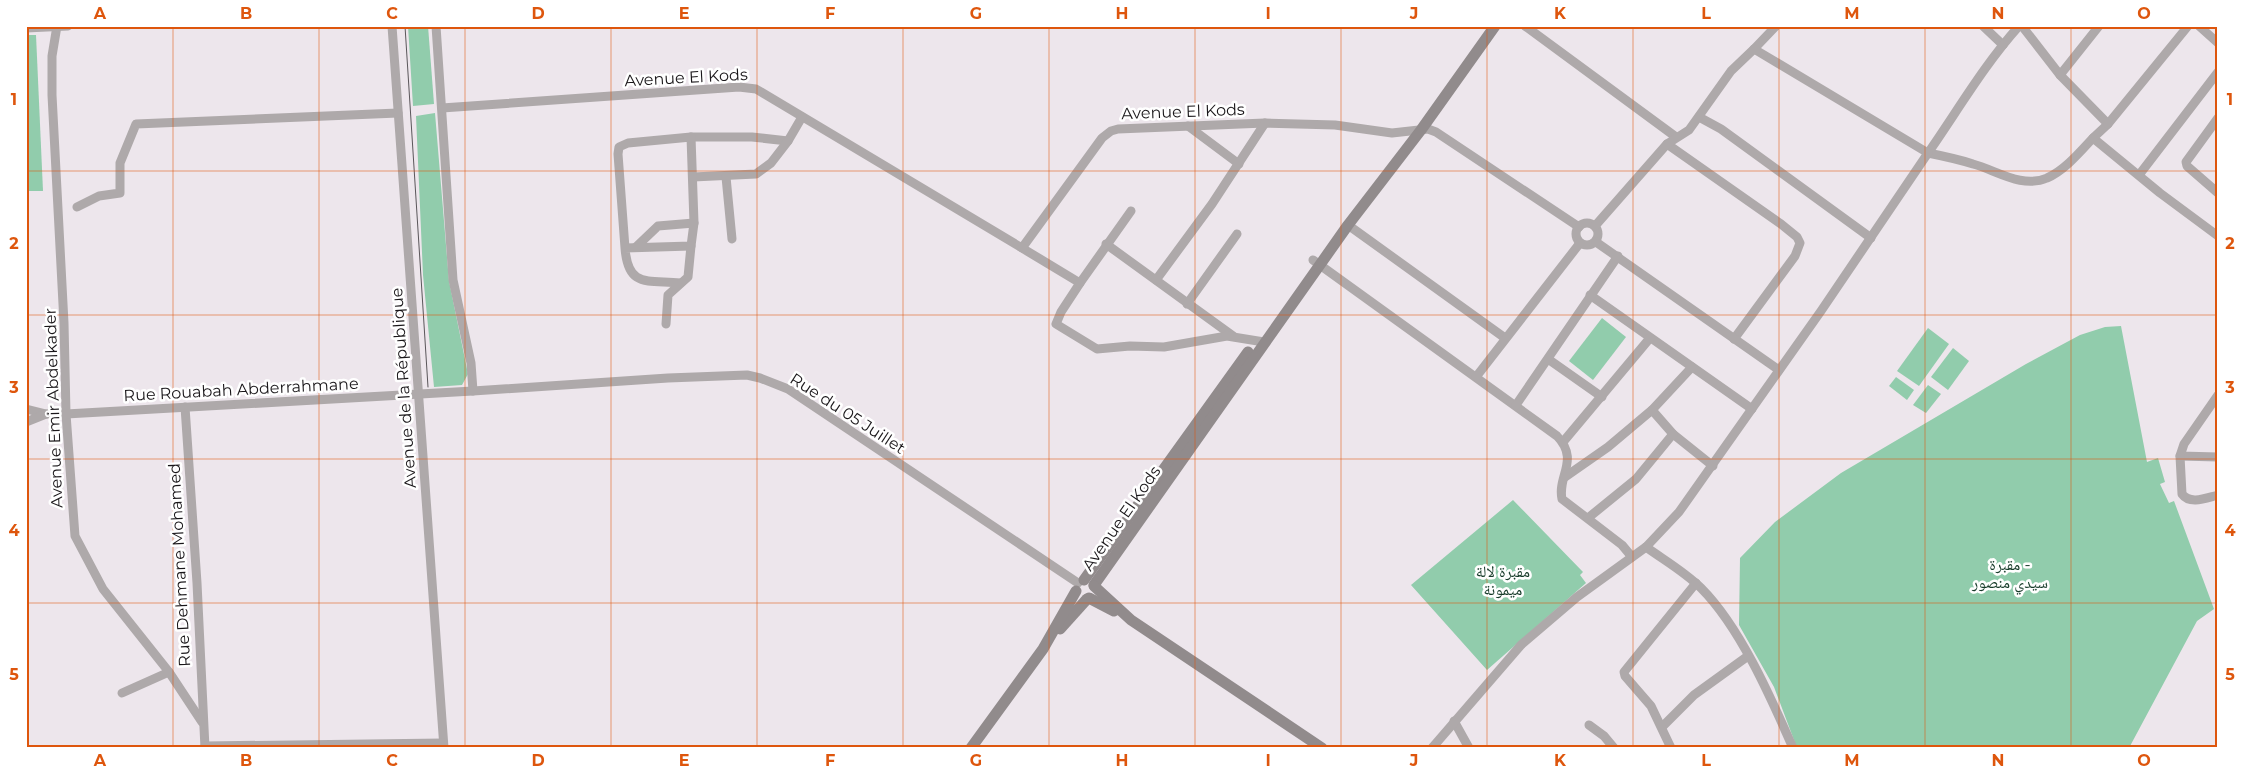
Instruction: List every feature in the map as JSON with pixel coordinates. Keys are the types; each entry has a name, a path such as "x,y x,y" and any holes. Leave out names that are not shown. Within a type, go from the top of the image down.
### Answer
{"main road":[{"path":"1417,131 1488,26"},
{"path":"1417,131 1495,26"},
{"name":"Avenue El Kods","path":"1316,262 1348,224 1417,131"},
{"name":"Avenue El Kods","path":"972,748 1043,649 1085,585 1316,262 1342,220 1417,131"},
{"path":"1131,620 1088,598 1080,597 1085,585 1131,620 1322,748"},
{"name":"Avenue El Kods","path":"1043,649 1088,598"}],"street":[{"path":"26,28 68,26"},
{"name":"Avenue de la République","path":"392,26 443,745"},
{"path":"436,26 453,280 471,363 473,391"},
{"path":"1525,26 1676,137"},
{"path":"1595,226 1667,144 1689,130 1731,71 1776,26"},
{"path":"1983,26 2003,45"},
{"path":"1432,748 1521,645 1576,597 1646,547 1679,512 1713,466 2003,45 2020,26 2060,75 2108,124"},
{"path":"2060,75 2099,26"},
{"path":"1754,49 1928,153 1974,164 2004,176 2033,182 2048,178 2057,172 2108,124 2188,26"},
{"path":"2199,26 2218,42"},
{"name":"Avenue Emir Abdelkader","path":"57,27 52,56 52,95 64,323 66,414 75,536 103,589 169,672 202,722 205,747"},
{"path":"2139,175 2218,72"},
{"name":"Avenue El Kods","path":"442,108 739,87 756,89 771,96 802,117 1022,248 1072,177 1107,133 1118,129 1266,123 1335,125 1392,133 1417,131"},
{"path":"77,208 99,196 120,193 120,163 136,124 398,113"},
{"path":"693,177 726,177 756,174 771,163 788,141 802,117"},
{"path":"1699,118 1721,129 1870,238"},
{"path":"2218,118 2186,162 2187,166 2218,194"},
{"path":"1156,280 1212,204 1266,123"},
{"path":"1188,126 1239,164"},
{"path":"1417,131 1436,132 1579,227"},
{"path":"680,283 640,279 632,275 626,262 618,154 620,147 628,143 691,137 752,136 788,141"},
{"path":"666,324 668,295 688,277 694,223 691,137"},
{"path":"2093,138 2218,236"},
{"path":"1667,144 1780,224 1797,237 1800,243 1795,256 1734,339"},
{"path":"726,177 732,239"},
{"path":"1131,211 1080,283 1061,312 1056,324 1092,348 1164,347 1233,336 1260,341"},
{"path":"636,247 658,226 694,223"},
{"path":"1596,242 1598,236 1595,226 1589,223 1579,227 1576,232 1580,242 1585,245 1596,242 1618,256 1779,370"},
{"path":"1348,224 1505,338"},
{"path":"1187,304 1237,234"},
{"path":"1476,377 1580,242"},
{"path":"1106,244 1233,336"},
{"path":"625,248 691,246"},
{"path":"1022,248 1080,283"},
{"path":"1516,405 1618,256"},
{"path":"1316,262 1516,405 1563,442 1567,457 1565,477 1561,488 1562,499 1622,545 1632,557"},
{"path":"1590,295 1752,409"},
{"path":"1563,442 1650,338"},
{"path":"1548,359 1602,397"},
{"path":"1565,477 1652,410 1692,367"},
{"name":"Rue du 05 Juillet","path":"418,394 668,378 747,375 760,378 788,389 1085,585"},
{"name":"Rue Rouabah Abderrahmane","path":"46,414 418,394"},
{"path":"2218,395 2184,444 2180,456 2182,494 2185,498 2194,501 2218,495"},
{"name":"Rue Dehmane Mohamed","path":"185,406 197,583 202,722"},
{"path":"26,410 46,414"},
{"path":"1652,410 1673,434 1713,466"},
{"path":"26,422 46,414"},
{"path":"1588,518 1636,479 1673,434"},
{"path":"2180,456 2218,457"},
{"path":"1646,547 1696,583 1718,607 1748,656 1793,748"},
{"path":"1672,748 1651,706 1625,676 1624,672 1696,583"},
{"path":"1662,727 1694,695 1748,656"},
{"path":"122,694 169,672"},
{"path":"1454,721 1469,748"},
{"path":"1589,724 1604,736 1614,748"},
{"path":"205,747 443,745"}],"green space":[{"path":"408,26 428,26 434,104 413,106"},
{"path":"26,35 36,35 43,191 26,191"},
{"path":"435,113 449,281 468,374 462,385 434,387 423,275 416,116"},
{"path":"1602,318 1626,337 1593,380 1569,361"},
{"name":"مقبرة - سيدي منصور","path":"2121,326 2147,462 2158,458 2165,482 2160,484 2169,503 2174,501 2214,609 2197,621 2129,748 1797,748 1774,687 1739,625 1740,558 1775,522 1841,473 2026,364 2080,335 2105,327"},
{"path":"1928,328 1949,344 1919,386 1897,371"},
{"path":"1953,348 1969,361 1948,390 1931,377"},
{"path":"1896,377 1914,390 1907,400 1889,386"},
{"path":"1928,385 1941,394 1926,413 1913,405"},
{"name":"مقبرة لالة ميمونة","path":"1513,500 1583,572 1580,575 1586,583 1487,670 1411,585"}],"tram line":[{"path":"405,26 428,387"}]}
